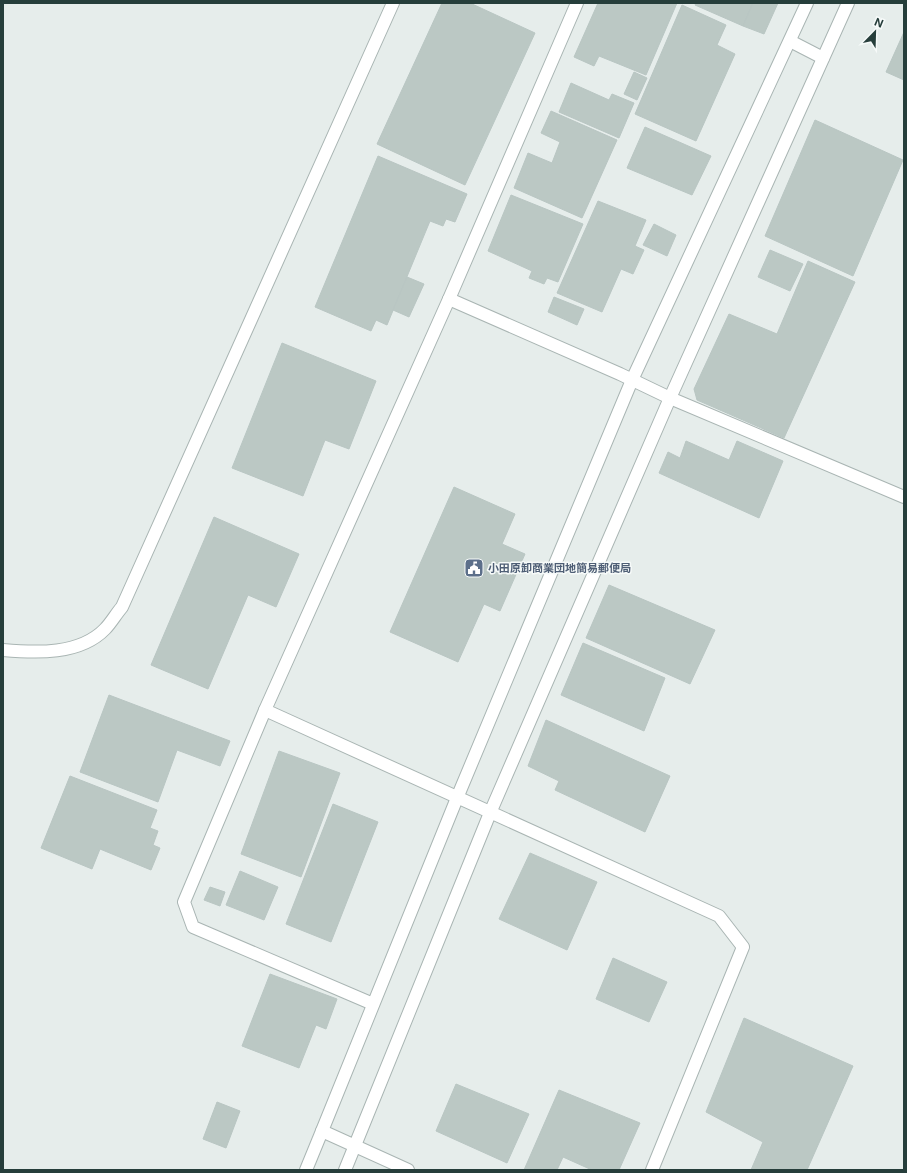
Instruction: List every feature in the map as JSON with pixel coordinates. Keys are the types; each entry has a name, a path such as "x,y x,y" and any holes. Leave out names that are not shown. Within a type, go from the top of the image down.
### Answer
{"street":[{"path":"3,650 49,651 73,648 90,641 105,629 122,607 393,3"},
{"path":"373,1004 193,927 184,902 265,710 449,299 577,3"},
{"path":"306,1170 456,798 632,380 807,3"},
{"path":"345,1170 490,813 670,398 848,3"},
{"path":"790,41 823,58"},
{"path":"449,299 670,398 904,497"},
{"path":"265,710 456,798 719,916 743,947 652,1170"},
{"path":"322,1132 408,1170"}],"building":[{"path":"442,3 470,3 535,33 465,185 377,144"},
{"path":"598,3 677,3 646,75 599,56 594,66 574,57"},
{"path":"696,3 753,3 743,26 695,5"},
{"path":"753,3 778,3 764,34 743,26"},
{"path":"682,5 726,25 717,45 735,54 696,141 635,114"},
{"path":"904,32 904,80 886,72"},
{"path":"634,72 647,78 637,100 624,94"},
{"path":"571,83 609,100 612,94 634,103 619,138 559,112"},
{"path":"551,111 617,140 582,218 514,188 528,153 552,163 560,142 541,133"},
{"path":"815,120 903,160 853,276 765,236"},
{"path":"645,127 711,156 692,195 627,168"},
{"path":"378,156 467,194 455,222 446,219 443,226 430,221 387,325 376,320 371,331 315,307"},
{"path":"511,195 583,224 558,282 547,278 544,284 529,278 532,271 488,251"},
{"path":"598,201 646,220 635,246 644,250 633,274 621,269 602,312 557,293"},
{"path":"654,224 676,235 667,256 643,245"},
{"path":"770,250 803,264 790,291 758,277"},
{"path":"808,261 855,282 784,438 697,400 694,389 729,314 777,334"},
{"path":"407,277 424,284 409,317 393,310"},
{"path":"554,297 584,309 577,325 548,312"},
{"path":"282,343 376,381 349,449 325,440 303,496 232,468"},
{"path":"686,441 729,460 737,441 783,461 759,518 659,473 668,452 680,458"},
{"path":"454,487 515,514 502,544 525,554 500,611 484,604 458,662 390,632"},
{"path":"214,517 299,554 276,607 248,595 208,689 151,665"},
{"path":"609,585 715,630 690,684 586,638"},
{"path":"583,643 665,678 644,731 561,695"},
{"path":"109,695 230,741 220,766 177,750 158,802 80,772"},
{"path":"546,720 670,776 645,832 555,790 559,781 528,766"},
{"path":"279,751 340,773 301,877 241,854"},
{"path":"70,776 157,810 150,828 158,831 153,845 160,848 151,870 100,849 92,869 41,848"},
{"path":"333,804 378,822 331,942 286,924"},
{"path":"530,853 597,882 567,950 499,919"},
{"path":"240,871 278,887 264,920 226,905"},
{"path":"210,887 225,892 220,906 204,900"},
{"path":"613,958 667,982 649,1022 596,999"},
{"path":"270,974 337,999 326,1029 316,1025 299,1068 242,1046"},
{"path":"744,1018 853,1066 807,1170 751,1170 763,1142 706,1112"},
{"path":"456,1084 529,1114 507,1163 436,1131"},
{"path":"559,1090 640,1123 619,1170 592,1170 563,1157 557,1170 524,1170"},
{"path":"217,1102 240,1111 226,1148 203,1139"}],"place":[{"name":"小田原卸商業団地簡易郵便局","path":"474,568"}]}
